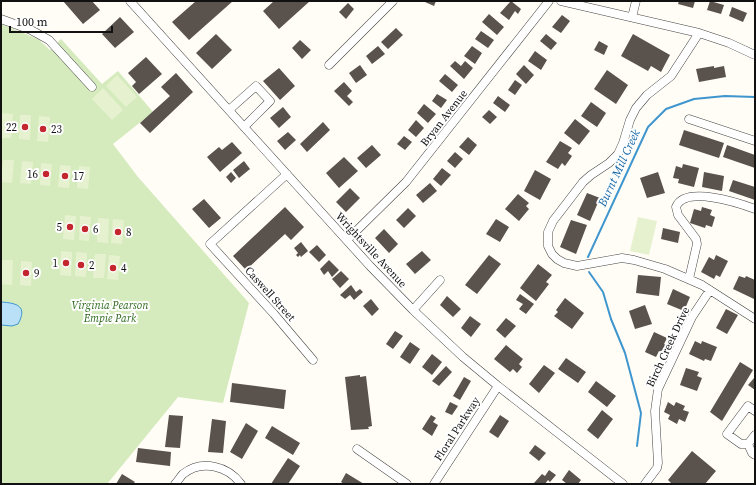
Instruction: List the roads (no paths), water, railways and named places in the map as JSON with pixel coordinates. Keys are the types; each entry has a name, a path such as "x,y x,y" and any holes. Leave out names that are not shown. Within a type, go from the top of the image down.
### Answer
{"street":[{"name":"Wrightsville Avenue","path":"130,1 347,240 413,310 498,386 623,484"},
{"path":"329,65 393,1"},
{"name":"Bryan Avenue","path":"347,240 406,182 549,1"},
{"path":"561,1 699,33 729,43 755,55"},
{"path":"632,17 636,1"},
{"path":"1,19 31,30 49,40 92,87"},
{"path":"699,33 671,76 647,95 636,108 630,120 624,143 618,154 583,182 553,221 550,226 548,246 552,254 564,263 582,266 613,259 627,258 665,269 710,290 755,319"},
{"path":"229,110 256,86 270,101 244,127"},
{"path":"689,119 755,141"},
{"name":"Caswell Street","path":"287,174 210,244 274,314 313,360"},
{"path":"689,279 697,244 696,239 678,215 676,210 679,202 692,196 699,196 709,197 755,209"},
{"path":"413,310 440,280"},
{"name":"Birch Creek Drive","path":"645,484 657,468 658,463 655,411 658,389 692,317 710,290"},
{"name":"Floral Parkway","path":"434,484 498,386"},
{"path":"748,444 741,444 728,434 748,406 755,411"},
{"path":"748,444 755,435"},
{"path":"748,444 752,453 755,455"},
{"path":"357,449 407,484"},
{"path":"175,484 181,476 187,472 195,468 208,466 226,470 241,484"}],"water":[{"path":"1,302 12,303 21,309 21,318 18,324 12,326 1,325"}],"waterway":[{"name":"Burnt Mill Creek","path":"588,257 648,127 666,109 694,99 725,96 755,97"},
{"name":"Burnt Mill Creek","path":"589,272 603,292 611,319 625,353 641,413 637,446"}],"place":[{"name":"22","path":"25,127"},
{"name":"23","path":"43,129"},
{"name":"16","path":"46,174"},
{"name":"17","path":"65,176"},
{"name":"5","path":"70,227"},
{"name":"6","path":"85,229"},
{"name":"8","path":"118,232"},
{"name":"1","path":"66,263"},
{"name":"2","path":"81,265"},
{"name":"4","path":"113,268"},
{"name":"9","path":"26,273"}],"park label":[{"name":"Virginia Pearson Empie Park","path":"110,311"}]}
